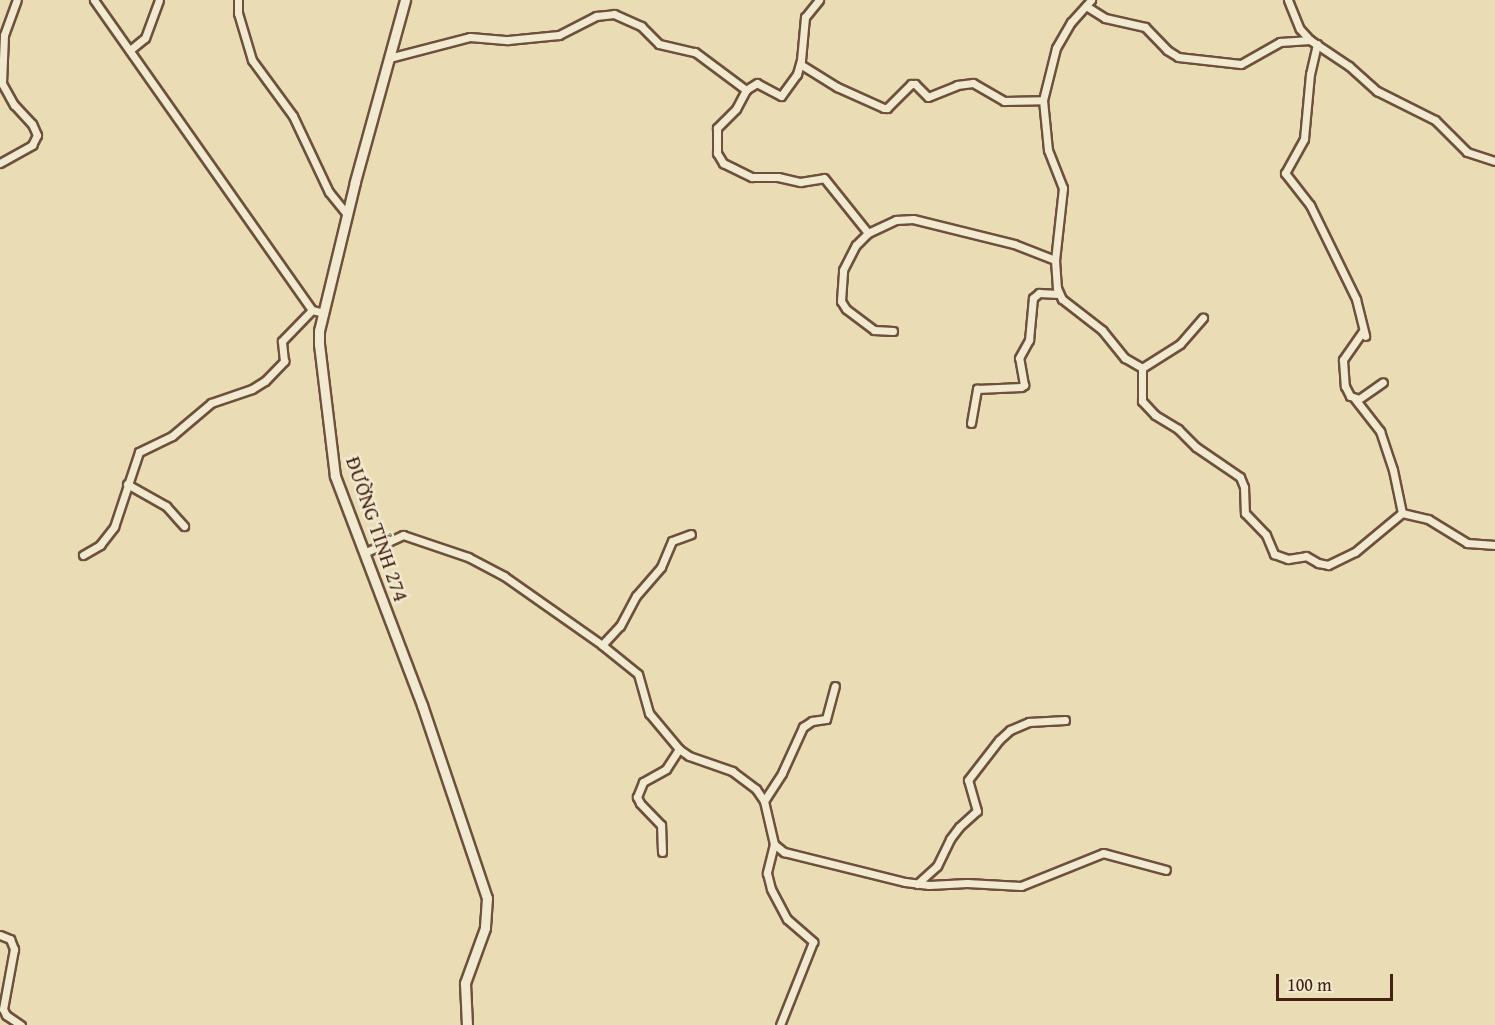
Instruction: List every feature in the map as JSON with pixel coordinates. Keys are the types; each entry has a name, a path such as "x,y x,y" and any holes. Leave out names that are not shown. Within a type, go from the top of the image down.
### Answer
{"main road":[{"name":"ĐƯỜNG TỈNH 274","path":"405,0 347,214 319,344 333,465 422,705 487,898 485,928 465,983 467,1025"}],"street":[{"path":"0,163 32,145 37,135 32,124 14,105 2,83 5,28 17,0"},
{"path":"94,0 312,310 324,313"},
{"path":"130,50 145,38 159,0"},
{"path":"238,0 238,13 252,60 293,116 329,192 347,214"},
{"path":"819,0 805,17 800,64 781,96 757,83 746,90 736,109 717,128 719,159 728,166 758,178 778,177 800,182 824,178 868,233"},
{"path":"1288,0 1300,29 1314,42 1349,66 1383,96 1435,120 1467,152 1495,161"},
{"path":"1059,294 1055,260 1063,188 1048,150 1043,100 1056,48 1071,22 1088,3 1105,18 1145,27 1167,50 1178,57 1203,57 1241,63 1280,42 1314,42"},
{"path":"389,58 470,37 508,40 559,35 596,16 614,14 641,26 659,44 695,52 746,90"},
{"path":"1314,42 1304,139 1285,173 1310,205 1356,299 1364,334 1343,360 1345,386 1380,431 1393,470 1402,513"},
{"path":"800,64 837,87 884,108 887,108 910,84 915,84 928,97 957,85 973,83 1004,100 1043,100"},
{"path":"893,332 874,330 843,306 844,265 856,245 868,233 896,220 913,219 1014,244 1055,260"},
{"path":"971,423 977,388 1023,385 1019,358 1029,340 1033,298 1039,293 1059,294 1102,330 1125,358 1142,368"},
{"path":"83,555 100,545 114,527 136,458 145,448 172,436 211,403 259,386 282,366 285,357 282,341 312,310"},
{"path":"1142,368 1180,344 1203,318"},
{"path":"1142,368 1142,401 1159,419 1183,433 1196,447 1240,477 1244,488 1245,513 1266,535 1274,554 1288,559 1306,556 1318,563 1328,565 1355,552 1402,513"},
{"path":"1355,399 1383,382"},
{"path":"127,484 166,506 184,526"},
{"path":"1402,513 1428,519 1467,543 1495,545"},
{"path":"602,645 616,632 636,596 661,567 672,542 691,534"},
{"path":"364,553 402,535 468,556 504,576 602,645 638,674 649,713 678,749 689,756 732,771 746,779 764,801 774,844 767,873 771,889 787,919 813,942 780,1025"},
{"path":"764,801 782,773 803,727 812,721 826,718 835,686"},
{"path":"917,884 936,866 950,838 959,827 977,811 968,780 999,740 1010,730 1029,722 1065,720"},
{"path":"662,852 661,825 637,797 644,782 666,769 678,749"},
{"path":"774,844 784,852 917,884 1021,886 1103,853 1166,870"},
{"path":"0,935 10,939 14,949 2,994 3,1009 6,1015 21,1025"}]}
